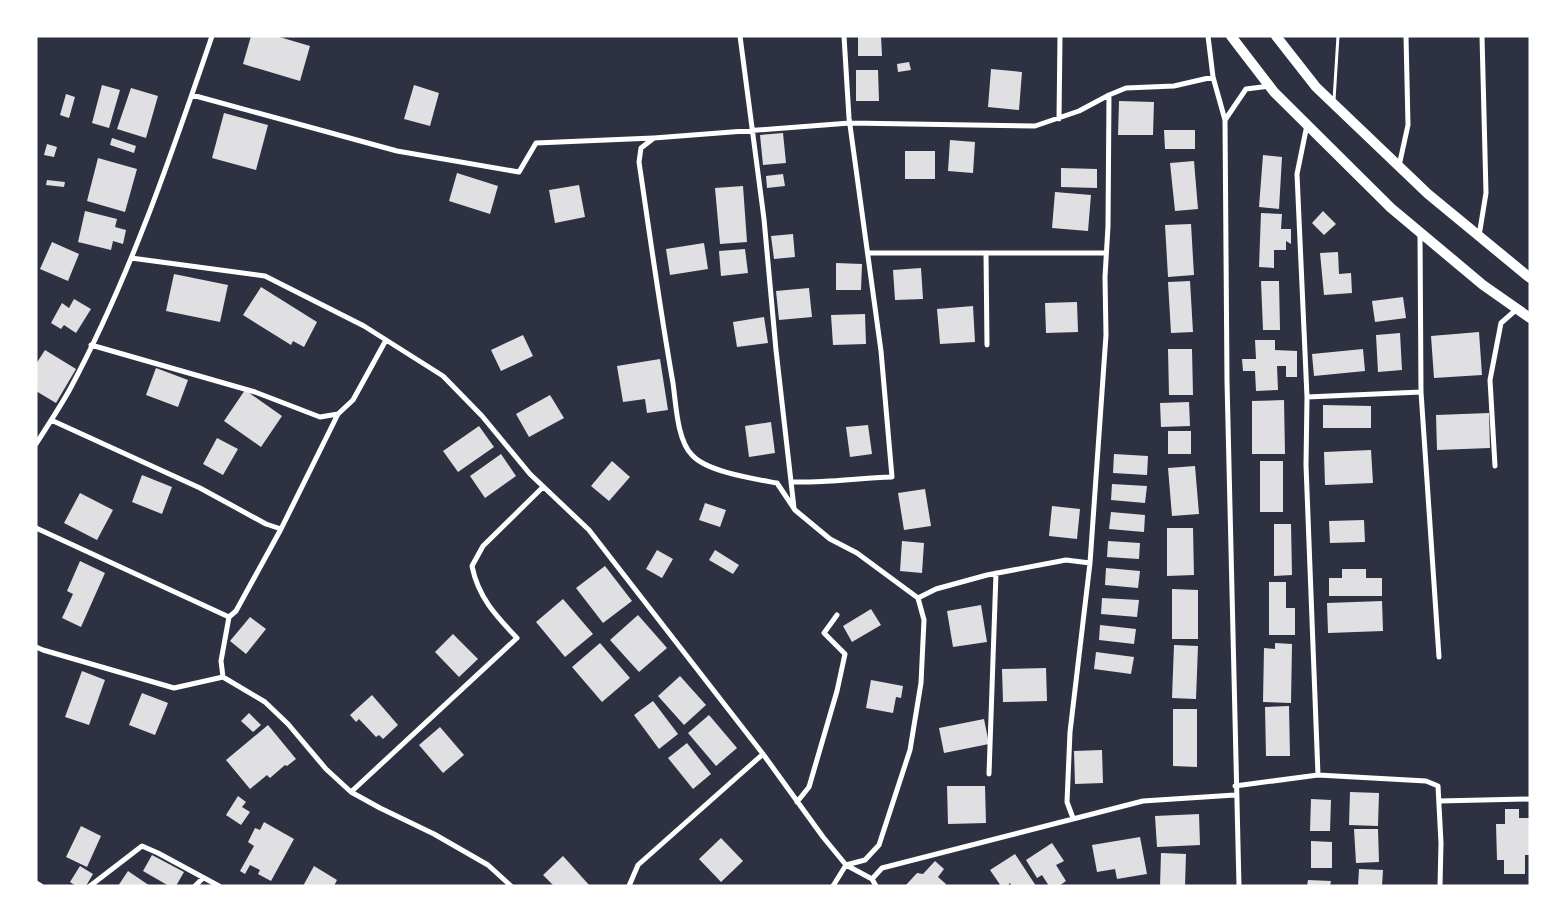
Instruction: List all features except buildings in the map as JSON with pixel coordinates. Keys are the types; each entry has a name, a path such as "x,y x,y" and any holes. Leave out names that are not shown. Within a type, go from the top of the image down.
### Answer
{"highway":[{"path":"1231,36 1270,86 1391,208 1483,285 1530,318"},
{"path":"1276,36 1316,87 1428,194 1530,278"}],"street":[{"path":"36,444 70,390 131,258 147,220 212,36"},
{"path":"740,36 764,219 776,350 795,510"},
{"path":"792,482 818,483 892,477 881,351 850,123 844,36"},
{"path":"1059,119 1060,36"},
{"path":"1208,36 1213,77 1225,120 1227,381 1239,886"},
{"path":"1399,166 1408,125 1406,36"},
{"path":"1479,236 1486,193 1482,36"},
{"path":"192,95 397,151 519,172 536,144 654,138 850,123 1035,126 1079,111 1126,88 1174,86 1213,77"},
{"path":"1225,120 1246,89 1270,86"},
{"path":"1073,818 1067,802 1070,732 1090,563 1106,335 1109,95"},
{"path":"1307,124 1297,174 1307,397 1306,465 1318,775"},
{"path":"654,138 641,148 639,162 665,342 683,442 692,456 710,467 737,475 777,483 795,510 830,539 857,553 918,598 924,620 921,683 910,750 879,846 865,860 846,865 833,886"},
{"path":"1420,232 1421,392 1440,657"},
{"path":"868,253 1106,254"},
{"path":"986,253 987,345"},
{"path":"131,258 265,276 364,326 444,376 482,416 530,474 589,530 763,754 846,865 872,879 876,886"},
{"path":"1494,466 1490,380 1501,322 1518,310"},
{"path":"224,677 221,661 229,617 236,611 281,529 338,414 353,400 386,340"},
{"path":"92,345 255,392 320,417 338,414"},
{"path":"1307,397 1421,392"},
{"path":"51,420 200,488 266,524 281,529"},
{"path":"351,792 517,638 494,613 475,584 472,566 483,546 543,487"},
{"path":"36,528 229,617"},
{"path":"918,598 936,589 996,573 1066,560 1090,563"},
{"path":"989,774 996,573"},
{"path":"798,802 809,787 837,690 845,654 824,633 837,615"},
{"path":"36,647 174,688 224,677 266,702 288,724 326,769 351,792 434,834 488,865 511,886"},
{"path":"628,886 638,865 763,754"},
{"path":"1236,786 1318,775 1426,781 1438,786 1441,844 1440,886"},
{"path":"872,879 882,868 890,865 1143,801 1236,795"},
{"path":"1439,801 1530,799"},
{"path":"90,886 142,846 219,886"},
{"path":"195,886 203,878"},
{"path":"36,883 41,886"}],"lane":[{"path":"1334,104 1338,36"}]}
